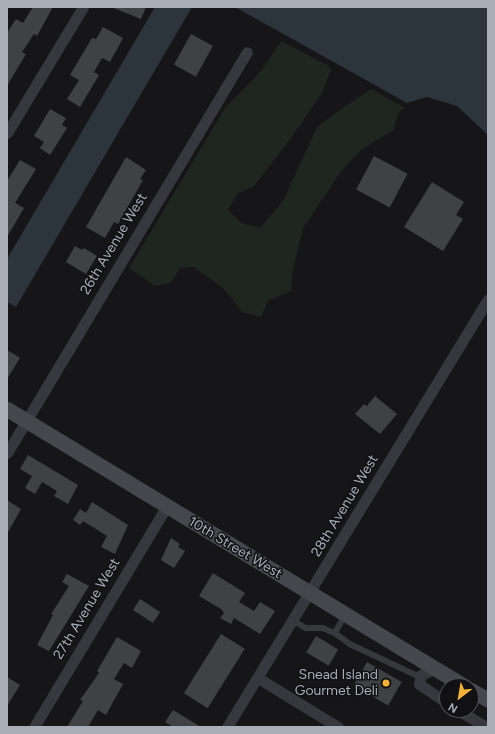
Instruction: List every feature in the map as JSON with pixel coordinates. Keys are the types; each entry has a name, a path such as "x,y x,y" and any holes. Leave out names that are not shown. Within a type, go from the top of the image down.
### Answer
{"street":[{"path":"7,133 83,7"},
{"name":"26th Avenue West","path":"7,452 247,52"},
{"name":"28th Avenue West","path":"227,727 488,299"},
{"name":"10th Street West","path":"7,409 451,678"},
{"name":"27th Avenue West","path":"34,727 166,506"},
{"path":"435,668 424,672 420,677 421,688 439,698"},
{"path":"258,678 338,727"},
{"path":"479,695 488,700"},
{"path":"471,718 486,727"}],"lane":[{"path":"335,633 346,615"},
{"path":"293,620 306,628 323,628 335,633 350,644 420,677"}],"shaded area":[{"path":"155,7 192,7 16,307 7,302 7,259"},
{"path":"235,7 488,7 488,135 457,106 427,97 407,103"},
{"path":"281,41 329,66 331,70 322,93 289,141 254,186 238,193 228,210 242,223 260,228 283,201 317,127 337,112 371,89 405,108 398,112 394,130 362,149 342,170 303,228 292,273 291,291 268,301 261,317 242,312 224,289 194,267 180,268 171,283 155,286 129,268 225,108 261,71"}],"building":[{"path":"33,7 53,7 37,36 34,34 22,52 26,54 7,86 7,33 16,19 23,23"},
{"path":"111,7 146,7 141,19"},
{"path":"103,27 123,38 110,62 102,58 94,72 99,75 80,107 67,99 79,80 70,75 92,38 96,39"},
{"path":"191,34 213,46 196,77 174,65"},
{"path":"50,109 66,118 62,125 67,128 50,155 40,148 44,142 34,136"},
{"path":"374,156 408,174 390,207 356,190"},
{"path":"126,157 146,170 140,179 143,180 118,224 114,222 105,238 86,227"},
{"path":"20,160 36,169 15,203 24,208 7,237 7,181"},
{"path":"432,182 464,202 456,215 463,219 443,251 404,227"},
{"path":"75,246 82,250 84,248 97,256 86,274 66,262"},
{"path":"7,350 20,358 7,379"},
{"path":"375,396 397,414 380,434 355,414 364,404 367,406"},
{"path":"28,455 78,485 68,504 54,496 57,491 42,482 35,494 25,488 32,476 20,469"},
{"path":"7,500 21,509 7,534"},
{"path":"92,502 128,525 115,554 101,547 107,536 83,521 80,525 73,520 80,509 86,513"},
{"path":"171,538 180,544 178,547 185,551 174,568 161,560"},
{"path":"213,573 245,593 239,602 254,611 260,602 275,611 260,634 234,618 231,624 220,618 224,613 221,609 199,596"},
{"path":"67,574 89,586 49,651 37,645 53,615 51,614 69,586 62,582"},
{"path":"140,599 160,612 153,623 133,610"},
{"path":"221,634 245,649 208,708 184,693"},
{"path":"316,636 338,649 329,666 306,652"},
{"path":"117,637 141,651 132,668 124,663 114,679 123,684 106,715 98,710 88,727 67,727 83,701 80,700 99,673 97,671"},
{"path":"367,662 402,682 388,705 354,685"},
{"path":"7,677 20,685 7,706"},
{"path":"173,710 201,727 173,727 165,722"}],"place":[{"name":"Snead Island Gourmet Deli","path":"386,683"}]}
